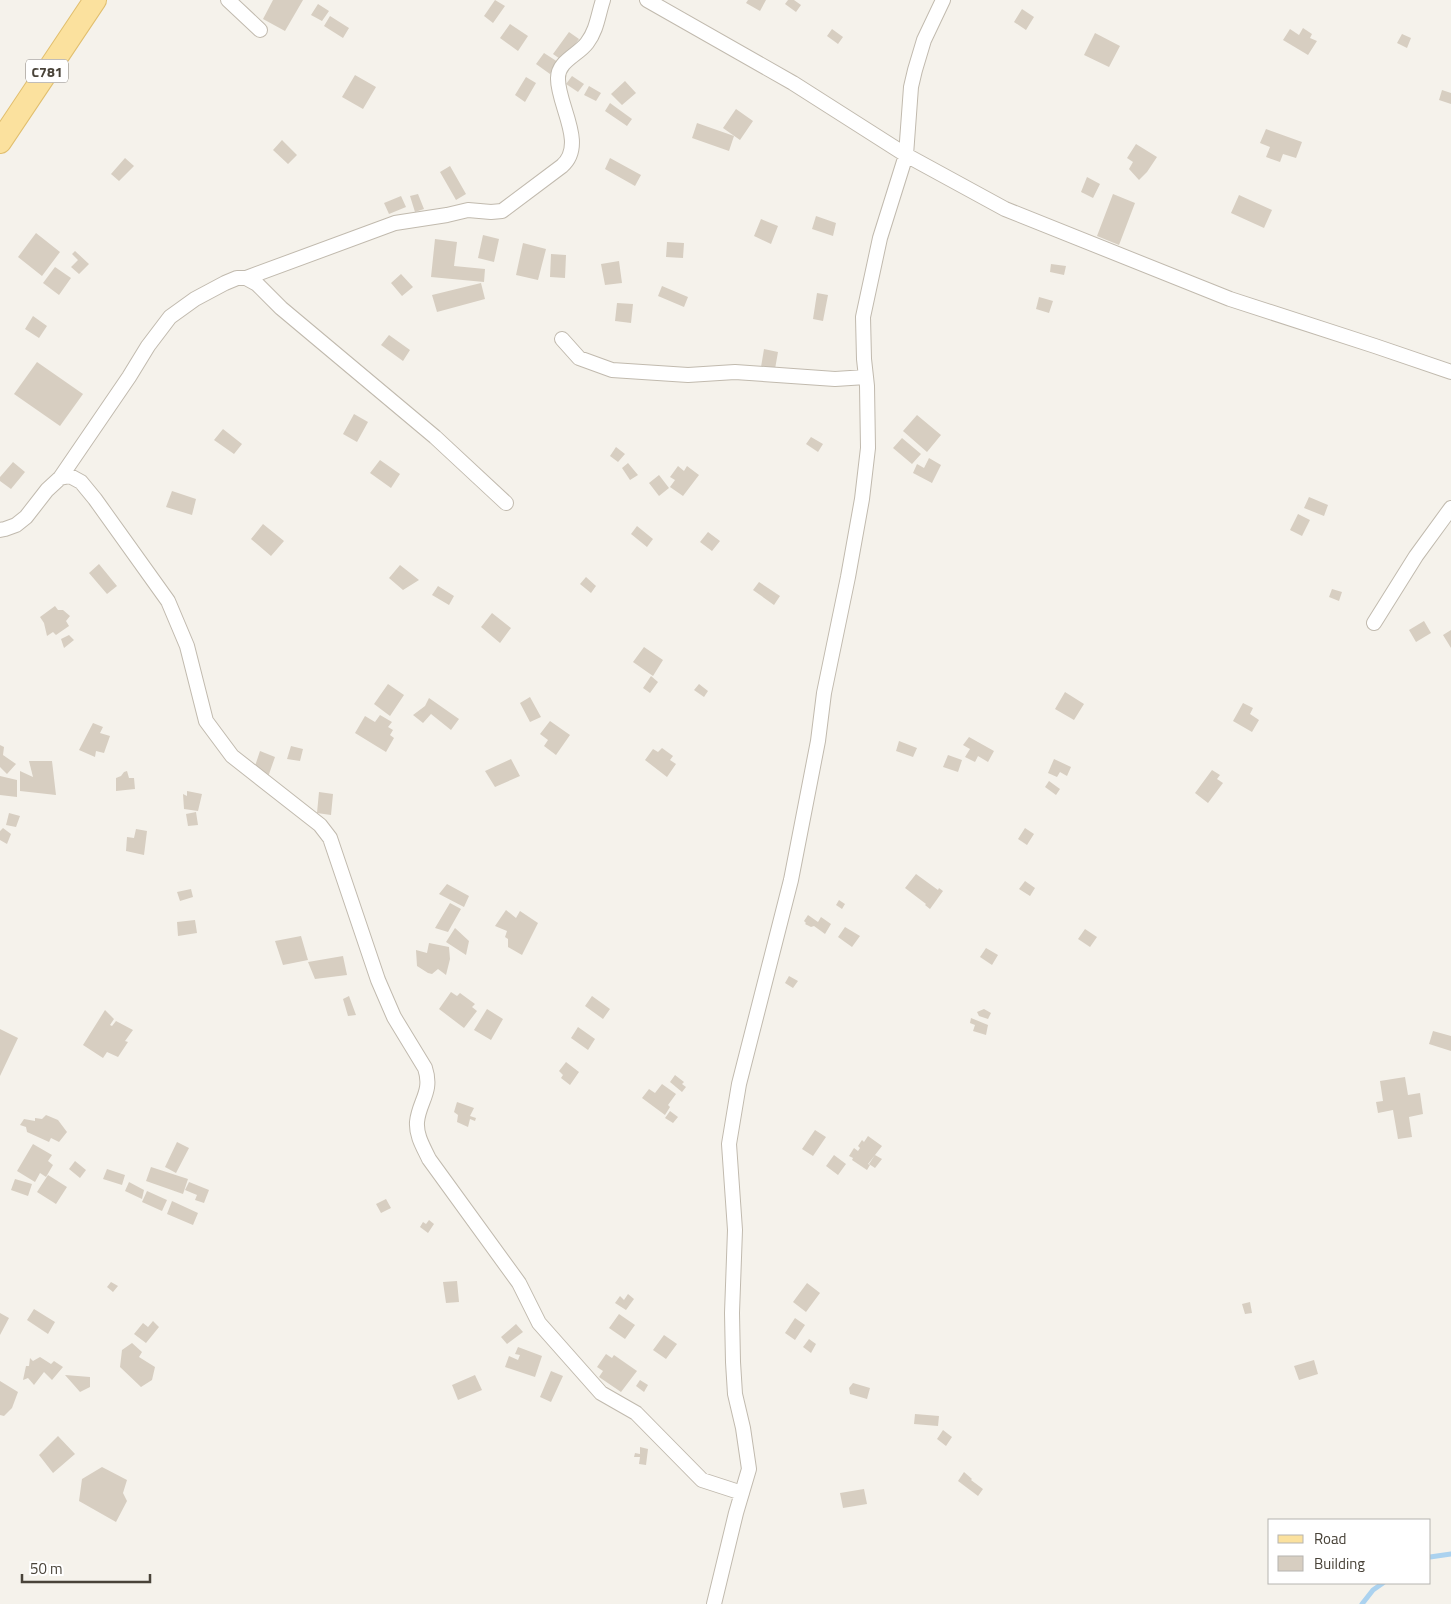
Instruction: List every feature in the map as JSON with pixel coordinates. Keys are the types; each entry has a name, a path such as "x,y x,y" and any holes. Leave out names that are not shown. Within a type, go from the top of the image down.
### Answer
{"main road":[{"name":"C781","path":"0,142 95,0"}],"street":[{"path":"228,0 260,30"},
{"path":"0,530 16,525 26,517 47,490 60,478 148,346 170,317 195,299 237,278 246,278 395,223 468,210 502,211 562,166 569,157 571,128 559,88 558,76 561,67 585,45 596,28 603,0"},
{"path":"646,0 793,83 906,155 1005,209 1230,299 1451,372"},
{"path":"714,1604 749,1469 743,1428 735,1394 732,1313 735,1230 729,1144 739,1084 791,880 818,741 824,693 862,499 868,448 864,318 880,238 906,155 911,87 915,70 924,40 942,0"},
{"path":"246,278 257,284 281,308 435,437 506,503"},
{"path":"562,339 579,358 612,370 688,375 735,372 835,379 866,377"},
{"path":"60,478 70,476 81,482 168,601 187,646 206,721 232,756 320,825 326,832 334,848 378,980 394,1017 426,1068 428,1077 426,1096 417,1124 419,1139 430,1159 519,1283 539,1323 601,1393 636,1413 702,1480 742,1493"},
{"path":"1374,623 1416,556 1451,508"}],"building":[{"path":"273,0 303,0 285,31 263,19"},
{"path":"495,0 505,6 493,23 484,16"},
{"path":"748,0 766,0 760,11 746,3"},
{"path":"788,0 794,0 801,5 796,12 785,4"},
{"path":"318,4 329,11 322,21 311,15"},
{"path":"1022,9 1034,17 1026,30 1014,22"},
{"path":"330,16 349,28 343,38 324,26"},
{"path":"510,24 528,36 518,51 500,38"},
{"path":"1303,28 1312,34 1310,38 1317,41 1308,55 1283,40 1290,29 1299,35"},
{"path":"832,29 843,37 838,44 827,36"},
{"path":"569,32 579,39 563,61 553,54"},
{"path":"1095,33 1120,46 1109,67 1084,55"},
{"path":"1402,34 1411,38 1407,48 1397,43"},
{"path":"544,53 558,62 550,74 536,64"},
{"path":"355,75 376,87 363,109 342,97"},
{"path":"572,76 584,84 578,92 566,84"},
{"path":"526,77 536,83 525,102 515,95"},
{"path":"625,81 636,93 622,105 611,94"},
{"path":"589,86 601,93 596,101 584,95"},
{"path":"1442,90 1451,93 1451,104 1439,100"},
{"path":"610,103 632,119 627,126 605,111"},
{"path":"736,109 753,121 740,140 723,128"},
{"path":"697,123 734,136 729,151 692,138"},
{"path":"1266,129 1302,142 1296,158 1283,154 1280,162 1266,157 1270,147 1260,143"},
{"path":"282,140 297,155 288,164 273,150"},
{"path":"1136,144 1157,157 1139,180 1129,169 1133,162 1127,158"},
{"path":"125,158 134,166 119,181 111,174"},
{"path":"610,158 641,175 635,186 605,169"},
{"path":"450,166 466,194 456,200 440,172"},
{"path":"1087,177 1100,184 1093,198 1081,192"},
{"path":"418,194 424,209 415,212 410,196"},
{"path":"1113,194 1135,203 1119,245 1097,236"},
{"path":"1239,195 1272,210 1264,228 1231,213"},
{"path":"401,196 406,207 389,214 384,203"},
{"path":"816,216 836,223 833,236 812,229"},
{"path":"761,219 778,226 771,244 754,236"},
{"path":"36,233 60,252 42,276 18,257"},
{"path":"483,235 499,239 494,262 478,258"},
{"path":"435,239 457,242 454,266 485,269 484,282 431,277"},
{"path":"667,242 684,243 683,258 666,257"},
{"path":"523,243 546,249 538,280 516,275"},
{"path":"75,251 89,264 79,274 71,267 78,260 72,254"},
{"path":"551,254 566,255 565,278 550,277"},
{"path":"619,261 622,283 605,285 601,264"},
{"path":"1051,264 1066,266 1064,275 1050,272"},
{"path":"55,267 71,278 59,295 43,283"},
{"path":"401,274 413,287 402,296 391,283"},
{"path":"481,283 485,299 437,312 432,295"},
{"path":"662,286 688,297 684,307 658,296"},
{"path":"817,293 828,295 823,321 813,319"},
{"path":"1039,297 1053,301 1049,313 1036,309"},
{"path":"617,303 633,304 631,323 615,321"},
{"path":"33,316 47,326 39,338 25,329"},
{"path":"389,335 410,350 403,361 381,345"},
{"path":"764,349 778,352 775,369 761,367"},
{"path":"37,362 83,394 60,426 14,394"},
{"path":"354,414 368,422 357,442 343,434"},
{"path":"917,415 941,435 927,452 903,431"},
{"path":"223,429 242,444 234,454 214,440"},
{"path":"811,437 823,444 818,452 806,444"},
{"path":"902,438 921,454 912,464 893,448"},
{"path":"616,447 625,454 618,462 610,456"},
{"path":"929,458 941,465 932,483 913,473 917,464 924,468"},
{"path":"380,460 400,474 391,488 370,473"},
{"path":"13,462 25,472 11,489 0,481 0,477"},
{"path":"628,463 638,475 630,480 622,468"},
{"path":"678,466 684,471 687,466 699,475 683,496 670,487 675,480 670,477"},
{"path":"659,475 669,488 659,496 649,483"},
{"path":"172,491 196,499 192,515 166,507"},
{"path":"1309,497 1328,505 1324,516 1304,508"},
{"path":"1298,514 1310,520 1302,536 1290,530"},
{"path":"263,524 284,541 271,556 251,539"},
{"path":"637,526 653,539 647,547 631,534"},
{"path":"708,532 720,541 712,551 700,542"},
{"path":"99,564 117,586 107,594 89,573"},
{"path":"400,565 419,580 403,590 389,578"},
{"path":"586,577 596,586 591,593 580,584"},
{"path":"759,582 780,596 774,605 753,590"},
{"path":"438,586 454,596 449,605 432,595"},
{"path":"1332,589 1342,592 1339,601 1329,597"},
{"path":"55,606 58,610 63,610 70,616 66,621 69,626 56,635 53,632 47,636 44,623 40,617"},
{"path":"492,613 511,628 500,643 481,627"},
{"path":"1424,621 1431,633 1416,642 1409,630"},
{"path":"1451,630 1451,648 1443,635"},
{"path":"69,635 74,640 64,648 61,639"},
{"path":"644,647 663,660 653,676 633,662"},
{"path":"651,676 658,682 650,693 643,688"},
{"path":"388,684 404,695 390,716 374,704"},
{"path":"699,684 708,691 704,697 694,690"},
{"path":"1065,692 1084,704 1074,720 1055,709"},
{"path":"530,697 541,717 530,722 520,703"},
{"path":"429,698 459,719 451,730 431,714 423,723 413,715 425,706"},
{"path":"1243,703 1253,708 1250,714 1259,720 1252,732 1233,721"},
{"path":"380,715 392,722 388,727 393,730 390,735 394,738 386,752 355,733 365,716 375,722"},
{"path":"550,721 570,735 556,755 544,746 548,740 540,734"},
{"path":"93,723 103,727 100,733 110,736 104,753 96,751 95,757 79,750"},
{"path":"969,737 994,751 988,762 978,756 975,762 965,757 970,749 963,745"},
{"path":"899,741 917,748 913,757 896,751"},
{"path":"0,745 4,747 3,755 16,764 7,774 0,767"},
{"path":"291,746 303,749 300,761 287,759"},
{"path":"662,748 673,756 670,760 676,764 667,777 645,760 653,749 658,752"},
{"path":"260,751 275,757 268,777 253,772"},
{"path":"948,755 962,760 958,772 943,767"},
{"path":"511,759 520,776 495,787 485,771"},
{"path":"1054,759 1071,767 1067,776 1060,772 1057,777 1048,773"},
{"path":"29,761 52,761 56,795 20,791 20,771 33,777"},
{"path":"1212,770 1220,775 1217,779 1223,783 1208,803 1195,793"},
{"path":"127,771 129,778 134,778 135,789 116,791 116,778"},
{"path":"0,776 17,780 17,797 0,795"},
{"path":"1049,781 1060,789 1056,795 1045,787"},
{"path":"187,791 202,794 198,811 184,809 183,794 187,796"},
{"path":"319,792 333,794 331,815 317,813"},
{"path":"196,812 198,825 188,826 186,814"},
{"path":"9,813 20,816 16,827 6,825"},
{"path":"3,828 11,834 7,844 0,840 0,831"},
{"path":"1025,828 1034,834 1027,845 1018,839"},
{"path":"136,829 147,831 144,855 126,851 127,837 134,838"},
{"path":"916,874 938,890 939,888 943,891 930,909 905,888"},
{"path":"1025,881 1035,888 1030,896 1019,889"},
{"path":"447,884 469,896 464,907 439,894"},
{"path":"191,889 193,897 180,901 177,892"},
{"path":"839,900 845,904 842,909 836,905"},
{"path":"450,903 461,909 448,932 435,928"},
{"path":"506,910 516,918 520,911 538,923 522,955 508,947 508,939 505,937 507,931 495,926"},
{"path":"808,915 818,922 821,917 831,924 825,934 814,926 811,927 805,924 804,921"},
{"path":"195,920 197,933 178,936 177,922"},
{"path":"845,927 860,936 852,947 838,937"},
{"path":"455,928 469,941 466,955 446,942"},
{"path":"1085,929 1097,937 1090,947 1078,939"},
{"path":"301,936 308,960 283,965 275,941"},
{"path":"429,943 449,947 450,959 446,975 438,969 432,974 428,973 417,966 416,950 427,953"},
{"path":"986,948 998,955 992,965 980,957"},
{"path":"343,956 347,975 315,979 308,962"},
{"path":"789,976 798,981 793,988 785,983"},
{"path":"451,992 457,996 460,993 475,1004 472,1007 477,1011 464,1028 439,1009"},
{"path":"349,996 356,1015 348,1016 343,999"},
{"path":"592,996 610,1009 603,1019 585,1006"},
{"path":"487,1009 503,1019 491,1040 474,1030"},
{"path":"984,1009 991,1013 988,1019 979,1016 977,1012"},
{"path":"105,1010 114,1019 110,1025 112,1026 116,1021 133,1030 125,1041 128,1042 118,1057 107,1052 103,1058 83,1045"},
{"path":"971,1018 988,1025 986,1035 973,1031 975,1025 970,1023"},
{"path":"578,1027 595,1039 588,1050 571,1038"},
{"path":"0,1029 18,1038 0,1076"},
{"path":"1433,1031 1451,1036 1451,1051 1429,1044"},
{"path":"566,1062 579,1072 570,1085 561,1078 563,1075 559,1071"},
{"path":"675,1075 684,1082 682,1084 686,1087 682,1092 670,1082"},
{"path":"1405,1077 1408,1095 1420,1093 1423,1114 1409,1117 1412,1137 1398,1139 1393,1110 1378,1113 1376,1102 1383,1101 1380,1081"},
{"path":"662,1084 676,1094 668,1105 670,1107 665,1115 642,1098 649,1089 655,1093"},
{"path":"457,1102 474,1108 470,1116 476,1118 475,1121 470,1119 468,1127 457,1122 458,1115 454,1112"},
{"path":"670,1111 678,1117 673,1123 665,1118"},
{"path":"46,1115 58,1120 67,1132 59,1142 51,1138 49,1142 27,1132 26,1127 20,1125 24,1119 35,1121 35,1118 42,1119"},
{"path":"815,1130 826,1137 813,1156 802,1149"},
{"path":"868,1136 882,1146 868,1164 870,1165 867,1170 849,1156 854,1148 858,1151 860,1148 858,1146 862,1140 864,1142"},
{"path":"177,1142 189,1148 176,1173 165,1167"},
{"path":"33,1144 52,1155 48,1161 53,1165 46,1177 40,1173 35,1182 17,1171"},
{"path":"834,1155 846,1164 838,1175 826,1166"},
{"path":"875,1155 882,1159 875,1168 869,1164"},
{"path":"75,1161 86,1170 80,1178 69,1169"},
{"path":"151,1167 188,1179 183,1194 146,1181"},
{"path":"107,1169 125,1175 122,1185 103,1179"},
{"path":"48,1175 67,1187 56,1204 37,1192"},
{"path":"15,1179 32,1184 28,1196 11,1190"},
{"path":"129,1182 144,1190 142,1199 125,1191"},
{"path":"189,1182 209,1190 204,1203 195,1200 197,1195 185,1190"},
{"path":"147,1191 167,1200 162,1211 142,1202"},
{"path":"386,1199 391,1208 381,1213 376,1204"},
{"path":"172,1201 198,1213 193,1225 167,1214"},
{"path":"429,1220 434,1224 428,1233 420,1227 423,1222 426,1224"},
{"path":"457,1281 459,1302 446,1303 443,1282"},
{"path":"111,1282 118,1286 113,1292 107,1287"},
{"path":"807,1283 820,1293 806,1312 793,1302"},
{"path":"628,1294 634,1299 626,1310 615,1303 620,1296 624,1300"},
{"path":"1250,1302 1252,1313 1245,1314 1242,1304"},
{"path":"34,1309 55,1322 48,1334 27,1320"},
{"path":"0,1313 9,1318 0,1335"},
{"path":"619,1314 635,1325 625,1339 609,1328"},
{"path":"795,1318 805,1325 795,1340 785,1333"},
{"path":"153,1321 159,1327 146,1343 134,1334 143,1323 148,1327"},
{"path":"516,1324 523,1332 507,1344 501,1337"},
{"path":"664,1335 677,1344 666,1359 653,1350"},
{"path":"809,1339 816,1344 811,1353 803,1347"},
{"path":"132,1343 142,1352 139,1357 155,1367 152,1380 141,1387 120,1367 122,1350"},
{"path":"518,1347 542,1356 535,1377 505,1367 509,1356 518,1360 520,1355 515,1354"},
{"path":"606,1354 612,1358 614,1355 637,1371 621,1392 599,1377 603,1371 597,1367"},
{"path":"40,1357 51,1364 54,1361 63,1367 52,1380 44,1372 34,1385 28,1378 23,1380 26,1366 29,1366 30,1358 33,1361"},
{"path":"1314,1360 1318,1374 1299,1380 1294,1366"},
{"path":"551,1371 563,1376 551,1402 540,1397"},
{"path":"65,1375 90,1377 90,1387 80,1392"},
{"path":"475,1375 482,1390 458,1400 452,1385"},
{"path":"640,1380 648,1385 644,1392 636,1386"},
{"path":"0,1381 18,1392 12,1408 4,1416 0,1415"},
{"path":"853,1383 870,1388 867,1399 850,1394 849,1388"},
{"path":"915,1414 939,1416 938,1426 914,1424"},
{"path":"943,1430 952,1437 946,1446 937,1439"},
{"path":"58,1436 75,1454 53,1473 39,1455"},
{"path":"640,1447 648,1449 646,1465 639,1464 640,1457 634,1457 635,1453 640,1454"},
{"path":"102,1467 127,1480 123,1493 127,1501 116,1522 79,1501 82,1479"},
{"path":"964,1472 983,1489 978,1496 958,1481"},
{"path":"864,1489 867,1504 843,1508 840,1493"}],"waterway":[{"path":"1431,1557 1451,1554"},
{"path":"1362,1604 1373,1590 1382,1584"}]}
